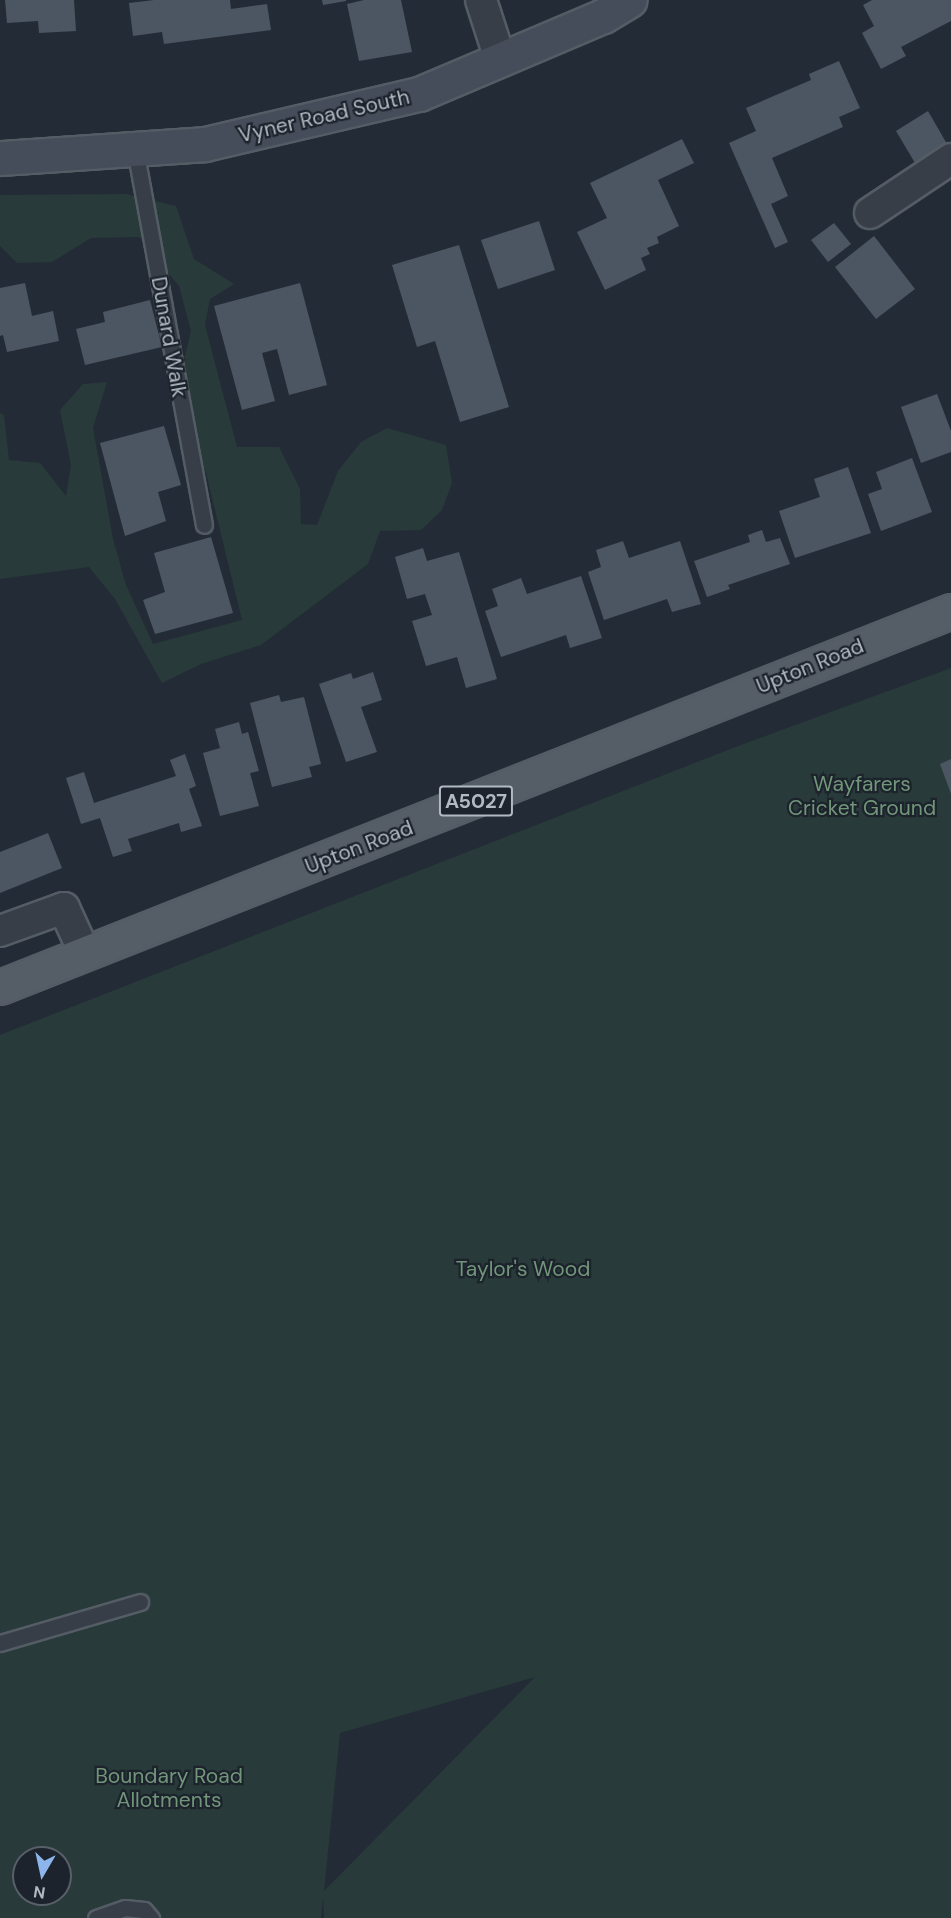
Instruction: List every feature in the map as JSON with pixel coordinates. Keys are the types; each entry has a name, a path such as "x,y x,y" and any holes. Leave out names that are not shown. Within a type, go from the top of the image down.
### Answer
{"main road":[{"name":"Upton Road","path":"0,987 951,611"}],"street":[{"path":"481,0 496,45"},
{"name":"Vyner Road South","path":"0,158 205,144 419,94 496,45 603,16 630,0"},
{"path":"870,213 951,159"},
{"path":"0,931 64,908 85,954"}],"lane":[{"name":"Dunard Walk","path":"135,149 204,525"},
{"path":"0,1643 140,1602"},
{"path":"96,1918 125,1908 144,1910 151,1918"}],"green space":[{"path":"126,194 176,206 194,259 234,284 210,299 205,325 237,447 279,447 300,489 301,524 317,525 338,471 361,442 387,428 446,445 452,483 442,510 421,530 380,531 368,564 261,645 201,664 162,683 115,599 89,567 0,579 0,413 4,415 9,460 40,463 66,496 71,465 60,410 83,384 107,382 93,428 113,539 126,585 153,644 242,620 206,473 189,436 180,376 191,331 179,286 139,237 91,238 52,262 17,263 0,246 0,195"},
{"name":"Taylor's Wood","path":"951,668 951,1918 324,1918 323,1898 321,1918 0,1918 0,1035 738,746","holes":["535,1677 324,1891 340,1733"]}],"building":[{"path":"5,0 74,0 76,31 39,33 38,21 7,23"},
{"path":"154,0 230,0 231,9 267,4 271,30 164,44 162,32 133,36 129,3"},
{"path":"322,0 346,0 346,1 323,5"},
{"path":"364,0 401,0 412,52 359,61 347,4"},
{"path":"872,0 951,0 951,21 901,47 906,56 881,69 862,33 874,26 863,5"},
{"path":"839,61 860,108 839,117 843,127 772,158 788,196 771,204 788,242 775,248 729,143 756,131 746,108 811,80 809,74"},
{"path":"928,111 947,144 915,163 896,131"},
{"path":"682,139 694,163 658,180 679,226 657,237 659,243 647,248 650,254 641,258 646,270 605,290 577,232 607,218 590,183"},
{"path":"539,221 555,270 498,289 481,240"},
{"path":"834,223 851,244 828,262 811,240"},
{"path":"874,236 915,289 876,319 835,267"},
{"path":"459,245 509,407 460,422 435,341 417,347 392,265"},
{"path":"25,283 32,316 53,311 59,341 7,352 3,335 0,336 0,288"},
{"path":"300,283 327,385 289,395 277,349 262,353 275,401 242,410 214,306"},
{"path":"150,300 162,347 85,365 76,329 105,322 103,312"},
{"path":"937,394 951,431 951,452 921,463 901,407"},
{"path":"164,426 181,485 158,492 166,521 125,536 100,443"},
{"path":"912,458 932,512 881,531 868,494 882,489 876,472"},
{"path":"848,467 871,533 795,558 779,511 820,497 814,479"},
{"path":"762,530 766,542 780,538 790,564 728,585 730,589 707,597 694,561 750,542 748,535"},
{"path":"211,537 233,613 155,634 143,600 165,592 154,553"},
{"path":"623,541 629,558 680,541 701,604 672,612 667,599 604,620 588,572 601,567 596,550"},
{"path":"423,548 427,561 459,552 497,679 466,688 457,657 426,666 412,621 432,615 425,594 407,599 395,557"},
{"path":"581,576 602,638 570,648 566,635 501,657 485,611 498,606 492,589 521,578 527,594"},
{"path":"373,672 382,700 361,707 377,752 346,762 319,684 351,673 353,679"},
{"path":"279,695 281,702 304,697 321,764 309,767 312,777 272,787 250,703"},
{"path":"239,722 242,734 248,732 259,771 250,773 259,806 220,816 203,753 220,748 215,729"},
{"path":"185,754 196,786 189,789 202,826 181,832 179,823 128,839 132,851 113,857 100,818 81,824 66,778 84,772 94,803 176,776 170,760"},
{"path":"951,759 951,794 940,764"},
{"path":"48,833 62,868 0,893 0,852"}],"park label":[{"name":"Wayfarers Cricket Ground","path":"862,796"},
{"name":"Boundary Road Allotments","path":"169,1788"}]}
